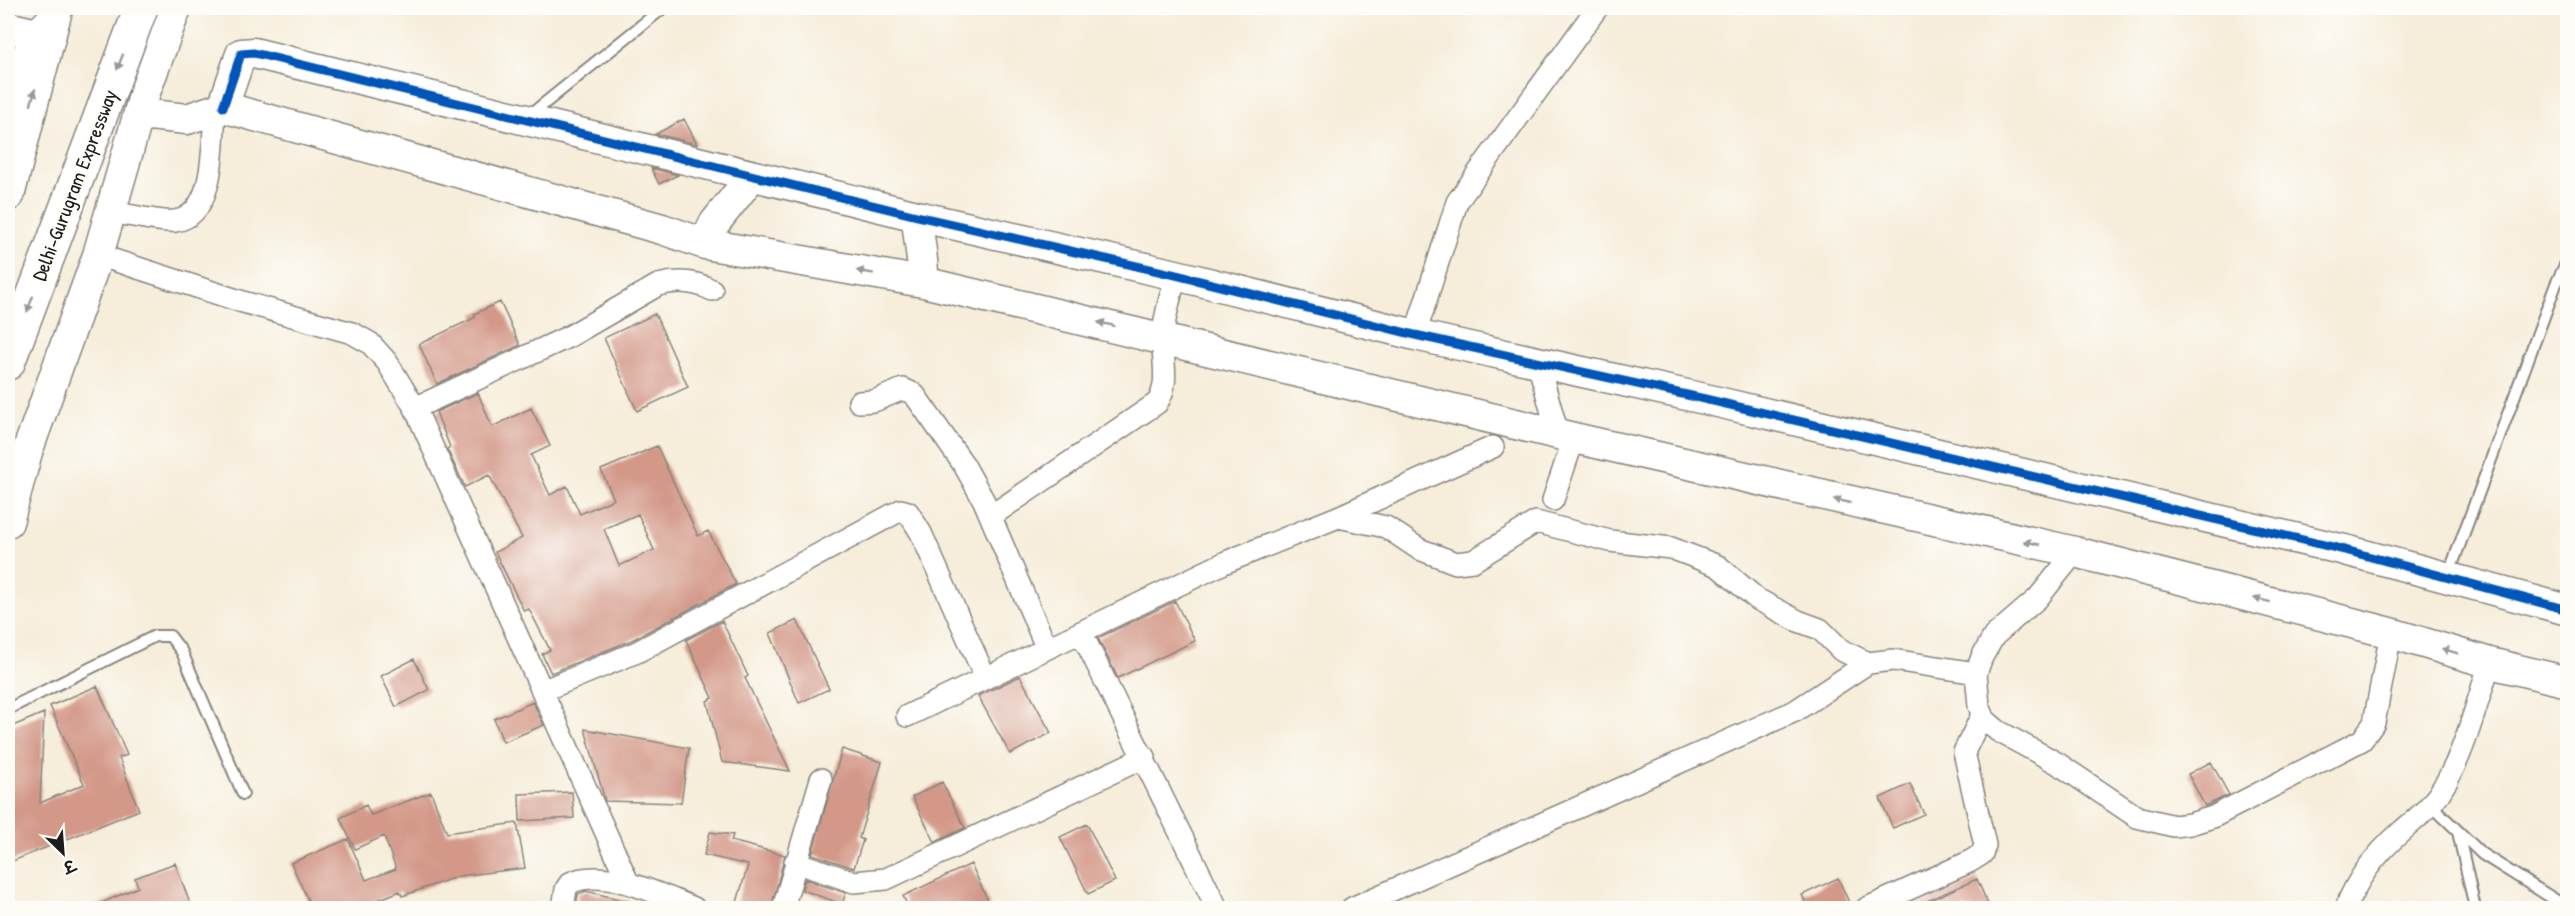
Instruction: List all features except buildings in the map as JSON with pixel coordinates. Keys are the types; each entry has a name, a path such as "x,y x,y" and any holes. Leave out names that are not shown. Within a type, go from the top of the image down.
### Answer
{"highway":[{"name":"Delhi-Gurugram Expressway","path":"8,363 141,8"},
{"path":"8,194 38,23"}],"street":[{"path":"8,522 27,452 98,255 140,114 176,8"},
{"path":"1415,335 1457,202 1597,8"},
{"path":"8,97 38,23"},
{"path":"110,212 176,221 189,214 201,203 208,190 219,108 241,54 254,53 752,176 1176,275 1415,335 2345,550 2568,610"},
{"path":"140,114 185,119 219,108 662,230 705,244 923,282 1566,436 2075,552 2391,633 2490,663 2568,682"},
{"path":"705,244 714,224 752,176"},
{"path":"917,216 918,242 924,260 923,282"},
{"path":"98,255 243,302 351,333 370,343 387,362 415,408 628,882"},
{"path":"991,516 1157,403 1162,396 1165,378 1163,338 1176,275"},
{"path":"415,408 570,336 658,285 675,282 691,283 712,290"},
{"path":"1338,518 1386,527 1419,549 1456,563 1473,561 1536,522 1553,500 1566,436 1538,363"},
{"path":"859,402 874,401 903,389 912,391 964,465 991,516 1046,647"},
{"path":"907,716 1226,562 1338,518 1493,447"},
{"path":"1553,500 1564,527"},
{"path":"542,691 637,652 901,510 908,512 921,533 985,677"},
{"path":"1536,522 1564,527 1610,541 1671,548 1718,566 1756,599 1798,621 1820,629 1841,650 1868,663"},
{"path":"2075,552 2038,598 1994,636 1976,673 1975,689 1982,715 1998,731 2057,763 2137,817 2164,825 2190,824 2213,817 2366,737 2374,723 2391,633"},
{"path":"1081,632 1145,757 1217,909"},
{"path":"1352,909 1795,711 1868,663 1893,660 1976,673"},
{"path":"2346,909 2360,878 2374,859 2431,805 2456,760 2490,663"},
{"path":"1867,909 1982,854 1985,844 1964,752 1966,743 1982,715"},
{"path":"795,862 854,882 886,879 1145,757"},
{"path":"783,909 795,862 822,779"},
{"path":"563,909 566,889 576,880 628,882 694,909"}],"lane":[{"path":"525,119 663,8"},
{"path":"2447,579 2556,284 2568,259"},
{"path":"8,709 155,636 170,636 182,652 243,794"},
{"path":"2431,805 2482,854 2568,908"},
{"path":"2458,832 2475,909"}],"cycle path":[{"path":"223,107 241,54 254,53 917,216 1176,275 1415,335 1705,399 2345,550 2568,610"}]}
